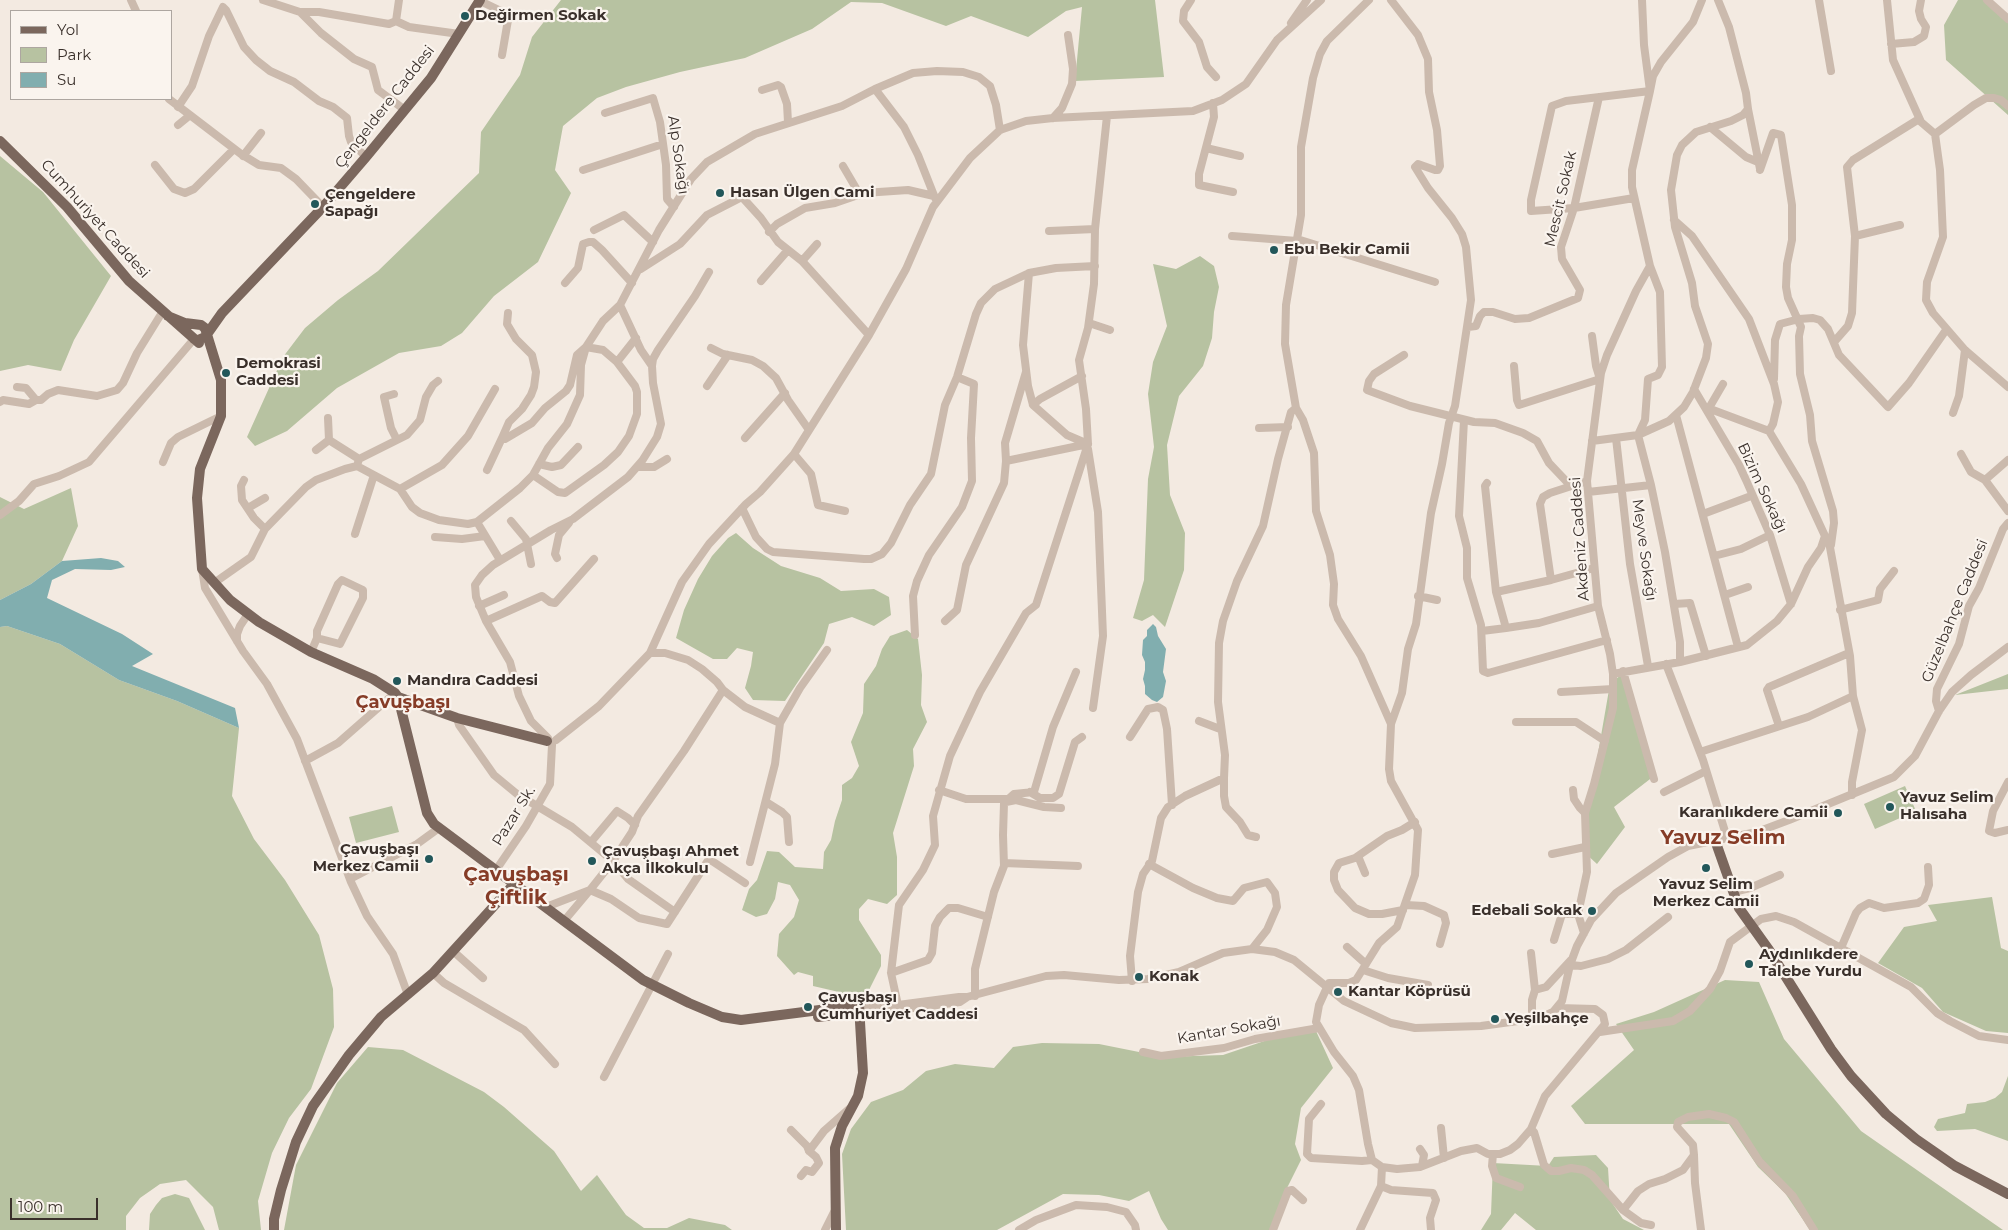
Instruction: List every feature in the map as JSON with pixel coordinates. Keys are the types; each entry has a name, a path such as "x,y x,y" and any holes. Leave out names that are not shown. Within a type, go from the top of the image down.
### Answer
{"main road":[{"name":"Çengeldere Caddesi","path":"222,313 323,207 405,110 431,78 480,0"},
{"name":"Cumhuriyet Caddesi","path":"0,141 67,207 129,281 212,356"},
{"path":"166,313 185,323 205,328 220,380 221,416 200,469 197,498 202,570 230,600 248,614 311,652 357,671 397,695 457,718 551,741"},
{"path":"222,313 201,340 194,339 191,332 194,327 222,313"},
{"path":"397,695 427,814 434,824 651,984 722,1017 741,1020 859,1009 863,1073 855,1104 842,1126 835,1148 836,1230"},
{"path":"1715,840 1739,908 1750,926 1769,950 1840,1062 1874,1102 1916,1139 1937,1154 2008,1194"},
{"path":"274,1230 274,1219 280,1190 296,1142 313,1106 349,1055 381,1017 433,973 514,884"}],"street":[{"path":"263,0 300,12 318,12 389,24 396,22 409,27 459,34"},
{"path":"275,4 286,0"},
{"path":"396,22 398,0"},
{"path":"480,0 500,11 508,20 502,56"},
{"path":"1191,0 1184,11 1183,21 1199,42 1201,54 1207,67 1216,77"},
{"path":"709,272 653,359 653,383 661,424 657,437 637,467 628,477 573,518 500,560 482,575 476,585 476,597 486,621 510,662 519,696 532,721 551,741 599,706 650,653 682,582 709,544 794,454 869,335 906,269 935,199 970,158 1000,130 1026,121 1194,111 1222,100 1246,84 1307,0"},
{"path":"1277,40 1321,0"},
{"path":"1370,0 1327,41 1316,66 1301,148 1301,215 1286,304 1285,344 1296,408 1303,420 1314,453 1316,511 1330,555 1334,584 1334,605 1347,635 1361,656 1392,724"},
{"path":"1391,0 1418,35 1428,59 1429,92 1440,166 1438,170 1418,164 1415,167 1428,188 1452,218 1464,240 1470,300 1468,327 1459,370 1456,406 1431,513 1418,596 1416,624 1408,649 1402,693 1392,724 1389,769 1391,781 1418,830 1415,875 1397,927 1379,944 1365,967 1352,982 1331,982 1326,986 1319,1005 1316,1022 1334,1052 1353,1076 1359,1090 1372,1160 1382,1167 1397,1168 1422,1166 1461,1151 1476,1148 1488,1154 1500,1154 1518,1144 1530,1129 1546,1096 1605,1024 1603,1016 1595,1009 1558,1008"},
{"path":"1642,0 1644,45 1650,91"},
{"path":"1680,662 1680,642 1665,552 1638,435 1645,420 1648,379 1658,375 1662,368 1660,292 1650,266 1634,198 1632,170 1653,76 1693,22 1702,0"},
{"path":"1718,0 1729,27 1746,93 1760,170 1773,133 1781,134 1792,205 1792,240 1787,264 1786,287 1788,298 1801,327 1799,350 1802,385 1810,415 1812,441 1833,511 1834,523 1830,544 1833,568 1849,653 1853,696 1862,730 1852,782 1852,795"},
{"path":"1819,0 1831,71"},
{"path":"1887,0 1893,60 1919,119 1935,134 1940,170 1943,238 1927,282 1925,294 1929,307 1946,330 1965,350 2008,387"},
{"path":"1891,44 1914,42 1924,36 1926,27 1919,11 1921,0"},
{"path":"1986,0 2008,19"},
{"path":"178,107 192,86 209,36 223,7 244,47 256,60 270,71 294,82 319,101 333,107 347,118 349,136 366,157"},
{"path":"300,12 320,33 354,59 372,67 378,90 405,110"},
{"path":"1053,118 1062,108 1072,84 1073,68 1068,35"},
{"path":"328,418 329,440 374,475 400,489 412,507 420,513 439,520 468,524 476,522 520,488 533,474 548,448 567,424 580,395 581,365 586,347 602,321 620,305 653,242 691,178 707,162 755,134 842,106 875,89 913,73 963,72 980,78 990,86 996,105 1000,130"},
{"path":"762,90 778,85 781,87 787,104 788,122"},
{"path":"875,89 904,127 918,155 935,199"},
{"path":"1634,198 1574,208 1531,210 1531,200 1552,106 1566,101 1650,91"},
{"name":"Mescit Sokak","path":"1468,327 1476,326 1484,312 1496,312 1515,318 1529,318 1578,298 1580,290 1562,259 1562,242 1574,208 1599,97"},
{"name":"Alp Sokağı","path":"606,113 653,98 660,122 666,165 667,198 674,207"},
{"path":"1935,134 1974,104 1986,98 2001,100 2008,106"},
{"path":"170,100 243,156 259,165 281,168 296,179 323,207"},
{"path":"1213,104 1214,117 1199,174 1199,185 1233,192"},
{"path":"1592,441 1638,435 1669,421 1684,407 1694,389 1706,358 1708,344 1695,306 1692,283 1674,220 1671,190 1677,155 1682,144 1696,132 1731,121 1748,110"},
{"path":"178,125 190,116"},
{"path":"1093,708 1102,636 1098,512 1079,360 1089,323 1095,266 1095,229 1108,116"},
{"path":"1834,342 1848,326 1852,318 1856,236 1847,171 1849,163 1919,119"},
{"path":"1710,127 1746,157 1758,162"},
{"path":"243,156 260,133"},
{"path":"583,170 663,144"},
{"path":"1206,148 1240,156"},
{"path":"155,165 174,189 185,193 194,189 234,149"},
{"path":"843,166 860,194"},
{"path":"770,232 777,224 804,208 835,203 860,194 908,190 935,199"},
{"path":"639,270 680,244 707,215 742,197 761,218 770,232 802,261 869,335"},
{"path":"594,230 624,215 653,242"},
{"path":"1674,220 1692,236 1750,318 1774,384 1778,402 1773,424 1769,431"},
{"path":"1856,236 1900,225"},
{"path":"1049,231 1095,229"},
{"path":"1232,236 1297,240 1435,282"},
{"path":"565,283 578,268 583,244 593,242 632,283"},
{"path":"802,261 817,244"},
{"path":"761,281 788,250"},
{"path":"742,508 756,537 768,549 774,552 864,559 877,557 891,543 910,505 930,474 945,405 957,377 981,303 995,289 1029,273 1056,268 1095,266"},
{"name":"Akdeniz Caddesi","path":"1578,914 1587,872 1586,813 1613,708 1613,674 1598,606 1587,481 1600,379 1607,355 1636,291 1650,266"},
{"path":"1029,273 1023,345 1028,386 1033,405 1067,435 1088,444"},
{"path":"620,305 641,350 652,366"},
{"path":"0,402 3,400 29,404 36,400 41,400 48,394 58,390 97,396 117,390 123,383 137,353 166,313"},
{"path":"487,470 509,422 522,409 534,387 536,372 532,355 509,329 507,324 508,313"},
{"path":"1774,384 1775,340 1780,324 1799,319 1813,318 1820,320 1828,329 1839,355 1888,407 1908,383 1946,330"},
{"path":"1089,323 1110,330"},
{"path":"1514,366 1518,405 1600,379 1596,366 1592,336"},
{"path":"618,362 636,338"},
{"path":"0,515 19,501 34,484 59,476 89,462 194,339"},
{"path":"533,474 558,492 566,493 604,465 623,446 634,424 637,414 638,392 635,386 618,362 603,350 586,347"},
{"path":"502,438 506,440 532,423 545,408 566,391 570,385 577,355 586,347"},
{"path":"710,348 728,355 752,360 763,366 776,378 809,430"},
{"path":"1953,413 1959,396 1965,350"},
{"path":"707,386 728,355"},
{"path":"1404,355 1374,374 1369,380 1367,390 1387,399 1452,417 1495,423 1523,433 1537,441 1549,463 1567,482 1573,485"},
{"path":"945,621 957,610 966,565 1004,483 1005,443 1026,372"},
{"path":"1033,405 1040,399 1082,376"},
{"path":"916,635 913,596 917,581 929,555 962,507 972,481 971,438 974,384 957,377"},
{"path":"214,583 251,557 265,529 306,487 316,480 358,463 407,435 420,420 426,397 433,385 438,381"},
{"path":"1723,384 1707,407 1769,431 1801,484 1830,544"},
{"path":"17,386 26,388 36,400"},
{"path":"400,489 442,466 468,436 495,389"},
{"name":"Bizim Sokağı","path":"1694,389 1707,407 1739,465 1751,496 1770,535 1790,604"},
{"path":"745,438 785,393"},
{"path":"394,394 384,397 391,428 397,440"},
{"path":"1256,837 1248,835 1240,822 1226,807 1224,796 1225,755 1220,729 1219,643 1223,620 1237,581 1264,526 1275,471 1291,412 1296,408"},
{"path":"1676,415 1738,647"},
{"path":"163,462 172,443 178,437 221,416"},
{"path":"1464,420 1459,516 1466,543 1467,578 1482,631 1482,670 1488,674 1607,640"},
{"path":"1259,428 1288,427"},
{"name":"Meyve Sokağı","path":"1616,438 1630,564 1648,666"},
{"path":"316,450 329,440"},
{"path":"1006,461 1088,444"},
{"path":"898,1005 891,972 899,905 923,870 935,845 933,816 950,756 980,692 1026,613 1036,605 1088,444"},
{"path":"539,464 552,467 561,465 578,447"},
{"path":"794,454 811,474 818,505 845,511"},
{"path":"1961,454 1971,472 1985,480 2008,511"},
{"path":"637,467 654,468 667,459"},
{"path":"1985,480 2008,460"},
{"path":"355,534 374,475"},
{"path":"244,480 240,493 254,518 265,529"},
{"path":"1551,580 1540,504 1543,497 1550,493 1587,481"},
{"path":"1487,483 1485,486 1496,592 1506,628"},
{"path":"1588,492 1651,485"},
{"path":"1703,514 1751,496"},
{"path":"248,508 265,498"},
{"path":"557,558 555,554 559,535 573,518"},
{"path":"511,521 526,539 531,564"},
{"path":"476,522 500,560"},
{"name":"Güzelbahçe Caddesi","path":"1939,711 1936,701 1937,689 1959,644 1969,606 1979,588 2003,529 2008,523"},
{"path":"1714,556 1742,549 1770,535"},
{"path":"435,538 462,539 485,536"},
{"path":"1613,674 1648,666 1680,662 1747,645 1777,620 1790,604 1821,548 1825,536"},
{"path":"486,621 542,596 555,603 594,559"},
{"path":"1496,592 1594,568"},
{"path":"202,570 204,588 237,641 272,691 297,739 350,879 367,916 393,954 408,995"},
{"path":"1840,610 1878,600 1880,589 1894,571"},
{"path":"311,652 317,638 317,631 338,584 342,580 364,590 363,598 340,644 317,638"},
{"path":"1724,595 1748,587"},
{"path":"480,606 504,595"},
{"path":"1418,596 1437,600"},
{"path":"1674,604 1690,603 1706,656"},
{"path":"1482,631 1539,623 1598,606"},
{"path":"237,641 240,626 248,614"},
{"path":"859,1009 971,996 1046,976 1064,975 1132,981 1163,977 1223,953 1252,949 1275,952 1294,960 1355,1008 1380,1020 1402,1026 1415,1028 1481,1026 1532,1020 1548,1015 1558,1008 1565,993 1571,961 1584,933 1599,910 1626,885 1678,851 1701,842 1727,838 1773,826 1885,782 1916,756 1939,711 1960,684 2008,647"},
{"path":"750,862 776,764 780,723 800,688 827,650"},
{"path":"650,653 665,653 688,660 702,669 723,690 745,707 780,723"},
{"path":"1779,726 1767,690 1769,686 1849,653"},
{"path":"1666,664 1700,752 1727,838"},
{"path":"971,996 988,917 1004,862 1003,834 1006,801 1014,794 1034,792 1052,727 1076,672"},
{"path":"1623,672 1654,779"},
{"path":"1562,692 1613,689"},
{"path":"564,921 613,861 635,825 638,816 723,690"},
{"path":"305,762 338,743 397,695"},
{"path":"1700,752 1808,717 1853,696"},
{"path":"1130,736 1148,709 1154,707 1163,710 1167,729 1172,805"},
{"path":"457,718 459,725 494,775 517,794 572,827 613,861 628,879 675,912"},
{"path":"1199,721 1220,729"},
{"path":"1516,722 1576,722 1605,741"},
{"path":"1030,792 1040,798 1053,798 1059,794 1074,742 1082,737"},
{"name":"Pazar Sk.","path":"496,870 526,826 550,784 551,741"},
{"path":"1664,792 1706,770"},
{"path":"1132,981 1131,934 1138,892 1143,874 1152,861 1161,818 1168,808 1185,796 1224,778"},
{"path":"2008,782 1993,811 1989,831 1995,833 2008,830"},
{"path":"939,790 966,799 1016,800 1044,807 1061,808"},
{"path":"1573,790 1574,799 1586,813"},
{"path":"766,802 787,817 788,842"},
{"path":"591,842 617,812 628,818 635,825"},
{"path":"1415,822 1387,836 1358,856 1340,862 1334,872 1334,880 1346,900 1355,908 1369,914 1382,914 1404,907 1424,906 1444,915 1446,923 1440,944"},
{"path":"350,879 417,844 439,828"},
{"path":"1552,854 1586,847"},
{"path":"1358,856 1365,873"},
{"path":"546,907 590,890 611,899 639,918 667,924 709,859 745,883"},
{"path":"1004,862 1078,866"},
{"path":"1149,864 1193,888 1217,898 1233,901 1244,888 1267,882 1275,893 1277,907 1267,930 1252,949"},
{"path":"1841,948 1860,908 1869,903 1884,908 1918,903 1924,899 1929,885 1928,867"},
{"path":"1733,892 1750,888 1780,875"},
{"path":"891,972 928,960 932,953 935,926 940,917 949,908 953,907 988,917"},
{"path":"1554,940 1562,914 1578,914 1584,933"},
{"path":"1600,1032 1673,1021 1690,1011 1710,989 1720,971 1730,942 1761,919 1776,916 1794,922 1911,987 1938,1013 1950,1021 1979,1036 2008,1040"},
{"path":"1571,961 1581,966 1608,959 1626,950 1668,918"},
{"path":"1347,947 1365,967 1388,978 1428,985"},
{"path":"453,951 483,978"},
{"path":"1531,953 1535,990 1532,1000 1532,1020"},
{"path":"604,1077 668,954"},
{"path":"1535,990 1546,987 1571,961"},
{"path":"433,973 444,983 524,1030 555,1064"},
{"path":"859,1009 914,1008 960,1002 971,996"},
{"name":"Kantar Sokağı","path":"1143,1052 1161,1056 1224,1048 1255,1039 1319,1028"},
{"path":"809,1152 824,1132 855,1104"},
{"path":"1322,1104 1309,1119 1307,1154 1311,1158 1362,1162 1372,1160"},
{"path":"1702,1230 1695,1183 1693,1145 1677,1127 1678,1122 1688,1117 1709,1114 1734,1122 1759,1161 1793,1196 1814,1230"},
{"path":"1441,1128 1444,1158"},
{"path":"1530,1129 1534,1132 1544,1165 1551,1171 1571,1168 1584,1170 1592,1175 1623,1210 1641,1223 1651,1225"},
{"path":"791,1130 807,1146 809,1152 819,1162 812,1172 806,1170 801,1176"},
{"path":"1420,1149 1424,1154 1422,1166"},
{"path":"1493,1154 1492,1166 1496,1178 1520,1186"},
{"path":"1623,1210 1638,1191 1649,1184 1665,1180 1683,1170 1694,1155"},
{"path":"1360,1230 1381,1186 1382,1167"},
{"path":"1381,1186 1391,1190 1433,1193 1436,1200 1430,1218 1431,1230"},
{"path":"1273,1230 1288,1191 1292,1190 1303,1200"},
{"path":"1019,1230 1036,1220 1076,1206 1107,1207 1126,1212 1135,1225 1136,1230"},
{"path":"825,1230 836,1207"}],"green space":[{"path":"561,0 1155,0 1164,77 1075,81 1082,7 1066,11 1028,37 971,16 946,26 882,3 851,2 812,29 745,58 680,72 626,87 597,98 563,126 555,170 571,193 538,262 494,296 462,333 441,346 399,353 337,388 287,431 255,446 247,437 283,357 305,328 338,300 378,271 479,173 481,132 520,75 532,37"},
{"path":"1958,0 1984,0 2008,18 2008,115 1946,60 1944,25"},
{"path":"0,156 43,192 111,276 74,340 61,371 28,365 0,371"},
{"path":"1200,256 1214,266 1219,287 1214,312 1212,338 1203,366 1179,396 1167,445 1170,495 1185,533 1184,570 1165,627 1153,615 1142,621 1133,618 1144,580 1148,479 1154,447 1148,394 1153,362 1167,326 1153,264 1176,269"},
{"path":"71,488 78,526 62,561 31,584 0,600 0,497 24,509"},
{"path":"736,533 753,548 781,566 820,578 841,591 874,589 889,597 891,615 874,626 852,617 829,624 824,643 785,701 753,700 745,688 753,652 737,648 727,659 713,659 676,638 684,610 698,579 712,556 728,538"},
{"path":"7,626 60,644 119,680 177,701 239,728 232,796 254,839 285,880 319,935 333,989 334,1027 311,1089 289,1118 272,1153 258,1201 261,1230 219,1230 213,1207 186,1180 160,1184 140,1198 126,1216 126,1230 0,1230 0,627"},
{"path":"907,630 918,639 922,675 921,705 927,722 913,749 914,766 893,833 897,857 897,895 887,904 868,899 859,909 859,920 881,955 881,966 865,998 813,986 813,976 798,972 794,975 777,956 779,934 794,917 799,900 790,885 778,882 775,899 767,914 756,917 742,910 749,889 757,880 767,851 779,852 795,867 823,869 824,852 831,840 842,800 842,785 852,778 859,766 851,742 863,713 864,684 876,666 882,649 890,636"},
{"path":"1622,674 1654,776 1614,807 1625,827 1597,864 1585,853 1585,828 1610,684"},
{"path":"2008,674 2008,689 1955,695"},
{"name":"Yavuz Selim Halısaha","path":"1905,786 1916,811 1875,829 1864,804"},
{"path":"392,806 399,832 356,843 349,817"},
{"path":"1992,897 2001,948 2008,951 2008,1033 1986,1031 1943,1012 1922,988 1878,963 1904,927 1937,921 1928,905"},
{"path":"1725,980 1759,982 1784,1039 1861,1131 2003,1230 1810,1230 1785,1193 1758,1167 1729,1124 1585,1124 1571,1106 1634,1050 1616,1024 1654,1012"},
{"path":"1297,1030 1316,1031 1333,1068 1301,1108 1295,1144 1301,1160 1286,1190 1272,1230 1168,1230 1149,1191 1129,1201 1099,1195 1063,1194 997,1230 846,1230 842,1154 851,1129 871,1102 903,1090 926,1071 955,1064 994,1068 1013,1047 1042,1043 1099,1044 1164,1057 1223,1055"},
{"path":"368,1047 403,1050 484,1092 554,1151 581,1191 597,1175 626,1215 644,1228 667,1228 689,1218 725,1225 732,1230 284,1230 296,1165 337,1083"},
{"path":"2008,1076 2008,1141 1975,1129 1937,1131 1934,1127 1938,1119 1965,1113 1967,1104 1985,1102 1995,1098 2002,1092"},
{"path":"1596,1155 1608,1168 1610,1200 1623,1219 1644,1230 1536,1230 1515,1213 1501,1230 1481,1230 1491,1214 1493,1163 1548,1166 1554,1157"},
{"path":"175,1194 189,1198 205,1230 149,1230 150,1214 156,1205 162,1198"}],"water":[{"path":"101,558 118,561 125,567 111,570 75,569 52,580 47,598 122,634 153,654 132,666 235,708 239,728 177,701 119,680 60,644 7,626 0,627 0,600 31,584 62,561"},
{"path":"1153,624 1166,649 1163,672 1166,681 1163,697 1157,702 1145,694 1143,679 1145,662 1142,655 1143,640 1147,636 1147,630"}],"place":[{"name":"Değirmen Sokak","path":"465,16"},
{"name":"Hasan Ülgen Cami","path":"720,193"},
{"name":"Çengeldere Sapağı","path":"315,204"},
{"name":"Ebu Bekir Camii","path":"1274,250"},
{"name":"Demokrasi Caddesi","path":"226,373"},
{"name":"Mandıra Caddesi","path":"397,681"},
{"name":"Yavuz Selim Halısaha","path":"1890,807"},
{"name":"Karanlıkdere Camii","path":"1838,813"},
{"name":"Çavuşbaşı Merkez Camii","path":"429,859"},
{"name":"Çavuşbaşı Ahmet Akça İlkokulu","path":"592,861"},
{"name":"Yavuz Selim Merkez Camii","path":"1706,868"},
{"name":"Edebali Sokak","path":"1592,911"},
{"name":"Aydınlıkdere Talebe Yurdu","path":"1749,964"},
{"name":"Konak","path":"1139,977"},
{"name":"Kantar Köprüsü","path":"1338,992"},
{"name":"Çavuşbaşı Cumhuriyet Caddesi","path":"808,1007"},
{"name":"Yeşilbahçe","path":"1495,1019"}],"district":[{"name":"Çavuşbaşı","path":"403,703"},
{"name":"Yavuz Selim","path":"1723,838"},
{"name":"Çavuşbaşı Çiftlik","path":"516,886"}]}
